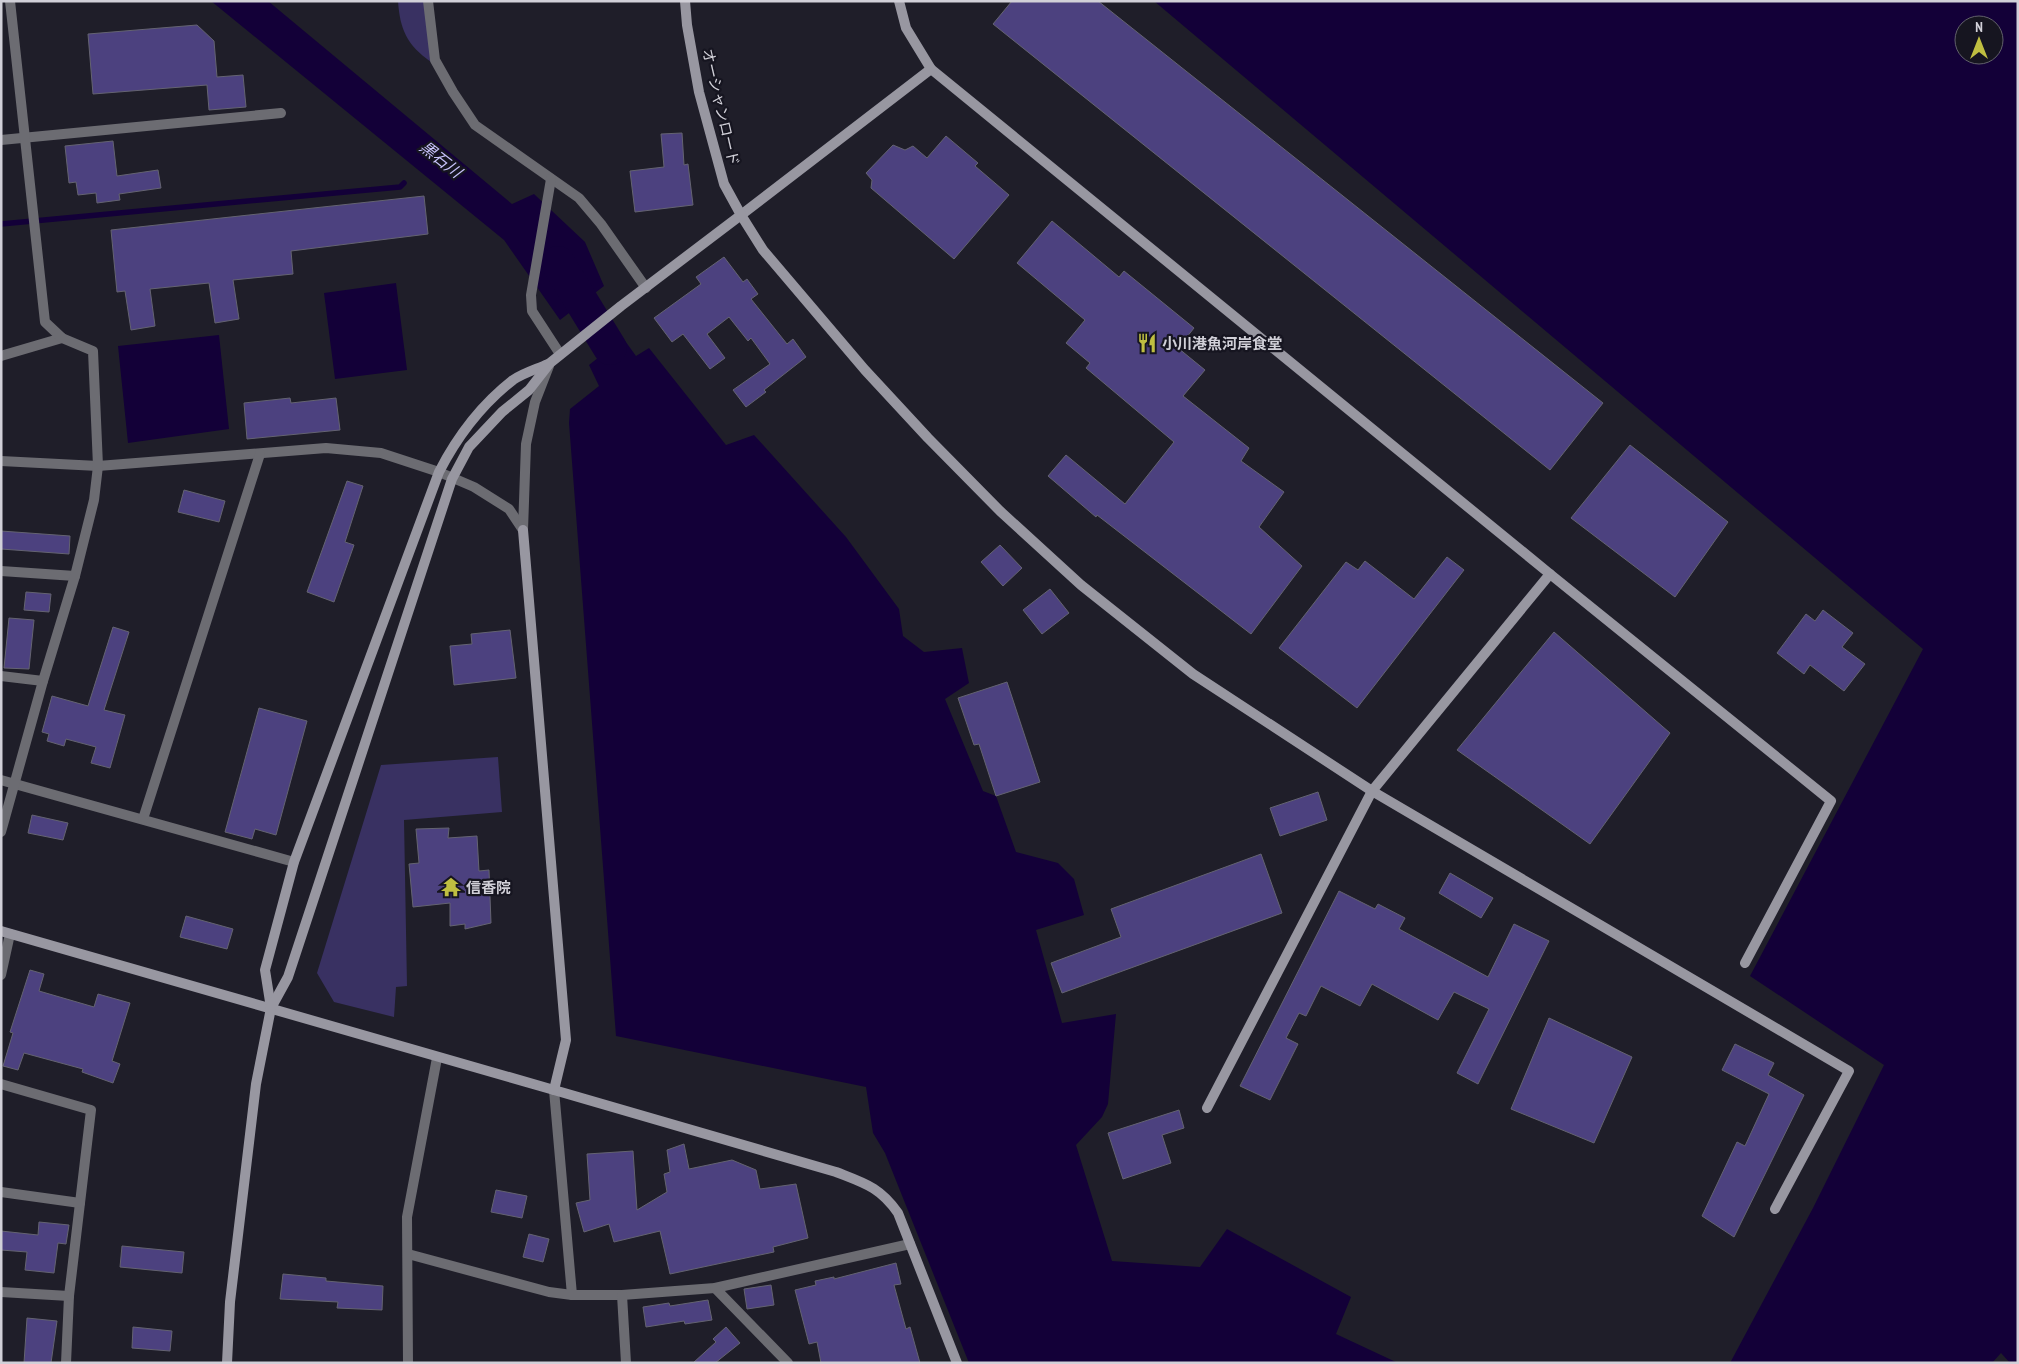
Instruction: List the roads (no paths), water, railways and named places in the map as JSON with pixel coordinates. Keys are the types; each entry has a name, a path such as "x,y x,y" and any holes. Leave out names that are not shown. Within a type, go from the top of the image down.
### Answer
{"street":[{"path":"1,832 43,681 75,576 94,500 98,466 93,351 62,338 45,322 10,1"},
{"path":"428,1 435,60 475,125 579,198 602,224 646,288"},
{"name":"オーシャンロード","path":"685,1 686,25 699,92 724,184 741,215 763,250 865,370 928,438 1000,511 1081,585 1193,674 1372,791 1849,1071 1775,1209"},
{"path":"899,1 906,28 931,69 1831,801 1745,963"},
{"path":"226,1363 230,1302 256,1084 271,1008 288,977 452,479 470,447 502,412 529,390 550,363 560,354 931,69"},
{"path":"1,140 281,113"},
{"path":"551,179 531,295 532,311 560,354"},
{"path":"1,356 62,338"},
{"path":"271,1008 265,970 294,862 439,472 454,444 474,418 514,379 550,363"},
{"path":"550,363 535,402 526,444 523,530 566,1040 554,1090 572,1295"},
{"path":"1,460 98,466 326,448 381,453 439,472 474,487 509,508 523,530"},
{"path":"143,819 260,454"},
{"path":"1,571 75,576"},
{"path":"1207,1108 1372,791 1550,574"},
{"path":"1,676 43,681"},
{"path":"1,780 294,862"},
{"path":"1,975 5,933 554,1090 836,1172 866,1183 888,1199 898,1213 957,1363"},
{"path":"408,1363 407,1217 437,1058"},
{"path":"1,1084 91,1110 69,1296 66,1363"},
{"path":"1,1192 80,1203"},
{"path":"408,1254 549,1292 572,1295 622,1295 715,1288 910,1244"},
{"path":"715,1288 788,1363"},
{"path":"1,1292 69,1296"},
{"path":"622,1295 626,1363"}],"water":[{"path":"211,1 268,1 512,204 534,194 585,242 604,286 560,320 504,240"},
{"path":"1154,1 2018,1 2018,1363 2010,1363 2001,1353 1992,1363 1730,1363 1813,1208 1884,1065 1750,976 1923,649"},
{"path":"396,283 407,370 335,379 324,293"},
{"path":"219,335 229,429 128,443 118,346"},
{"path":"623,338 636,356 649,348 726,445 754,435 846,537 899,609 903,636 924,652 962,648 969,683 945,699 983,791 996,796 1016,852 1058,863 1074,879 1084,915 1036,930 1062,1023 1116,1014 1108,1104 1102,1117 1076,1145 1112,1261 1200,1267 1227,1229 1351,1297 1336,1334 1398,1363 969,1363 885,1153 873,1133 866,1087 616,1036 569,423 570,409 599,386 589,365"}],"waterway":[{"path":"1,224 400,187 404,183"},
{"name":"黒石川","path":"558,263 610,348"}],"place":[{"name":"小川港魚河岸食堂","path":"1147,343"},
{"name":"信香院","path":"451,887"}]}
